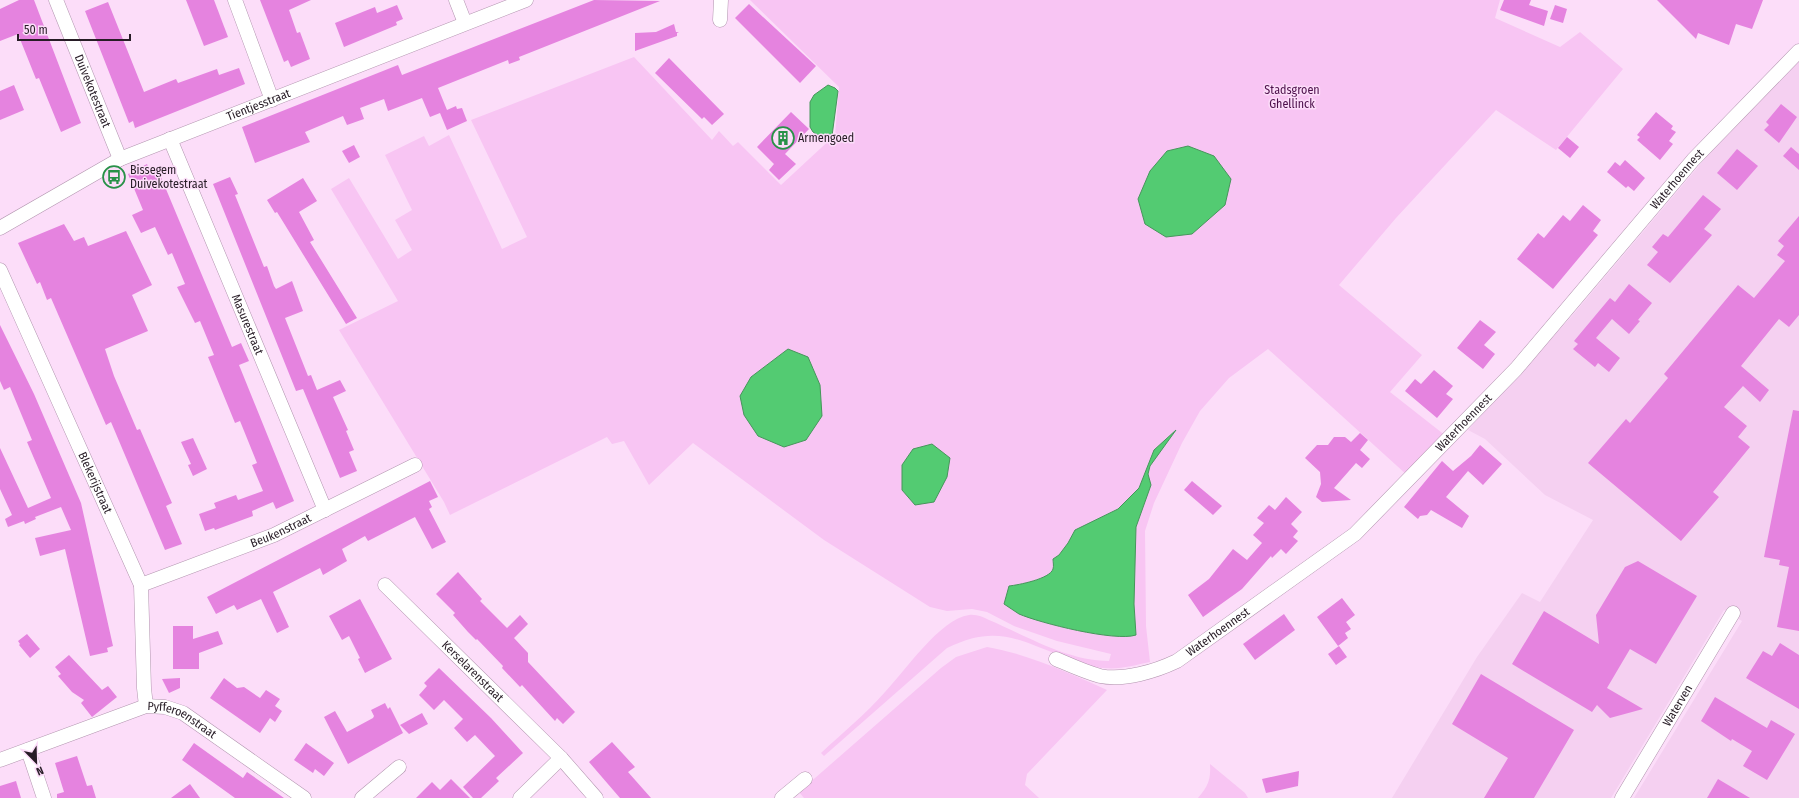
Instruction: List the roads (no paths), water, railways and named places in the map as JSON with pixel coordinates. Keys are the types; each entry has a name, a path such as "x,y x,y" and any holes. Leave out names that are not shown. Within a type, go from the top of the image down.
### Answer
{"street":[{"name":"Duivekotestraat","path":"56,0 120,159"},
{"path":"235,0 272,100"},
{"path":"456,0 465,23"},
{"name":"Tientjesstraat","path":"0,228 120,159 526,0"},
{"path":"720,0 720,20"},
{"name":"Waterhoennest","path":"1056,659 1100,676 1122,676 1159,670 1178,661 1355,534 1516,369 1693,160 1799,51"},
{"name":"Masurestraat","path":"170,139 324,510"},
{"name":"Blekerijstraat","path":"0,270 141,585 144,688 146,706"},
{"name":"Beukenstraat","path":"141,585 274,535 415,465"},
{"name":"Kerselarenstraat","path":"385,585 561,758 596,798"},
{"name":"Waterven","path":"1622,798 1733,613"},
{"name":"Pyfferoenstraat","path":"0,760 146,706 165,707 183,713 304,798"},
{"path":"28,750 44,798"},
{"path":"520,798 561,758"},
{"path":"362,798 398,767"},
{"path":"782,798 805,779"}],"place":[{"name":"Armengoed","path":"783,138"},
{"name":"Bissegem Duivekotestraat","path":"114,177"}],"park label":[{"name":"Stadsgroen Ghellinck","path":"1292,97"}]}
